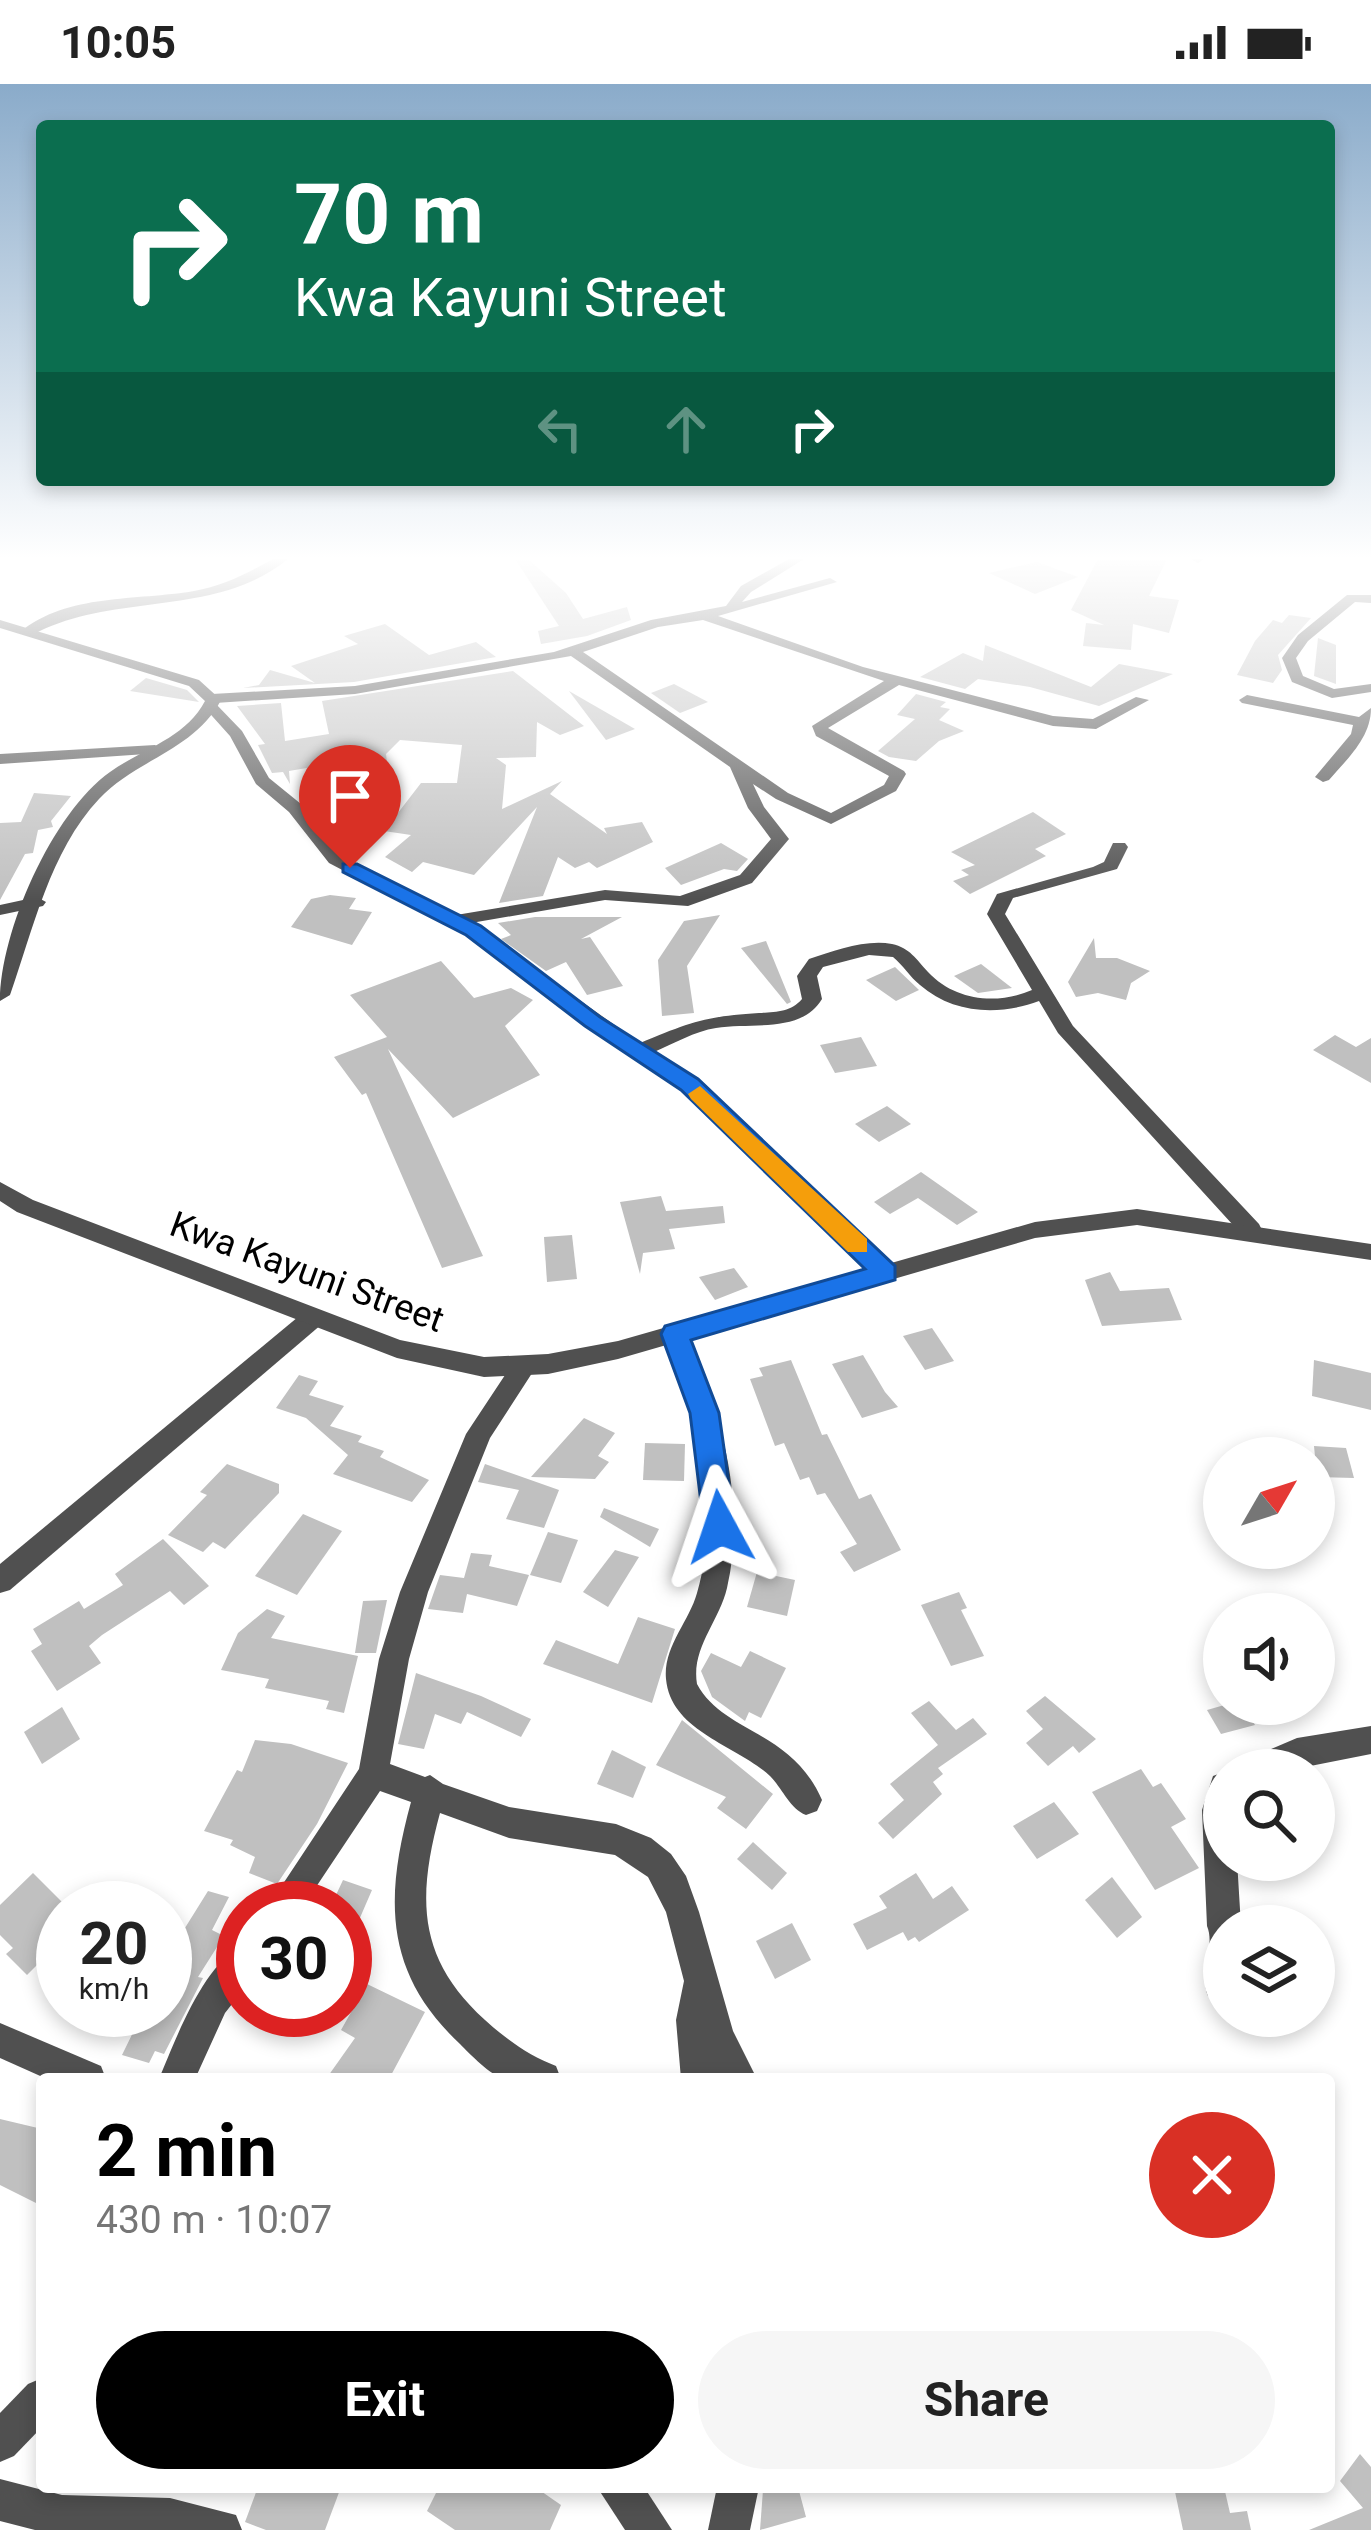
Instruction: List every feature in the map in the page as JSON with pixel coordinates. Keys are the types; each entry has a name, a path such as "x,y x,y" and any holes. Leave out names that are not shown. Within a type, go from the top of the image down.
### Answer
{"street":[{"path":"165,673 194,682 237,734 262,781 303,817 335,859 456,920 639,1051 730,1121 886,1273"},
{"path":"0,995 37,902 82,810 111,778 155,750 212,703 335,693 451,673"},
{"path":"605,673 820,817 851,812 890,788 898,774 821,734 820,726 896,681"},
{"path":"873,673 1080,724 1112,719 1141,700"},
{"path":"1294,673 1322,692 1371,688"},
{"path":"1247,700 1366,717 1358,735 1323,777"},
{"path":"0,759 155,750"},
{"path":"456,920 604,895 682,902 746,879 771,856 780,838 752,801 737,765"},
{"path":"1119,847 1111,866 1013,892 997,904 996,914 1065,1029 1251,1230"},
{"path":"0,910 37,902"},
{"path":"639,1051 708,1022 785,1017 806,1010 812,999 806,976 816,963 878,950 904,955 932,986 974,1004 1007,1007 1042,993"},
{"name":"Kwa Kayuni Street","path":"0,1190 25,1206 313,1318 456,1363 524,1366 675,1334 1035,1230 1105,1219 1153,1218 1251,1230 1371,1252"},
{"path":"0,1581 313,1318"},
{"path":"675,1334 705,1413 719,1500 720,1554 711,1597 685,1652 681,1683 690,1702 713,1723 739,1733 796,1776 806,1800"},
{"path":"301,1881 373,1774 394,1659 436,1534 479,1434 524,1366"},
{"path":"1316,1749 1371,1740"},
{"path":"373,1774 430,1790 488,1818 618,1838 642,1851 673,1884 718,2048 735,2073"},
{"path":"430,1790 410,1859 407,1914 413,1959 458,2022 525,2073"},
{"path":"699,1981 693,2020 699,2073"},
{"path":"180,2073 216,1997"},
{"path":"0,2040 74,2073"},
{"path":"0,2442 36,2404"},
{"path":"623,2493 652,2530"},
{"path":"729,2530 737,2493"},
{"path":"0,2500 62,2516 170,2519 220,2530"}],"building":[{"path":"268,673 315,683 301,673 404,673 354,682 243,688 259,685"},
{"path":"516,673 584,726 560,735 537,722 536,757 496,758 506,765 502,809 562,781 550,794 607,834 604,828 642,822 653,842 597,868 589,862 575,868 558,857 543,896 499,903 537,807 474,875 423,862 412,872 385,857 411,835 384,831 421,783 457,783 462,745 400,740 386,754 389,780 344,784 342,762 289,771 290,784 283,772 272,773 258,745 265,744 237,706 281,703 285,741 329,734 322,701"},
{"path":"927,673 1056,673 1091,687 1108,673 1173,674 1099,706 1030,687 978,679 965,689 920,677"},
{"path":"1238,673 1280,673 1273,683"},
{"path":"1336,673 1336,684 1314,676"},
{"path":"146,678 187,690 199,702 130,691"},
{"path":"674,684 708,702 680,713 651,693"},
{"path":"569,691 635,729 606,740"},
{"path":"916,694 946,702 940,707 950,709 939,720 964,731 939,741 916,761 889,757 878,751 915,719 897,715"},
{"path":"34,793 71,796 51,821 53,827 38,830 33,853 25,854 0,900 0,823 21,822"},
{"path":"1033,812 1066,834 1035,849 1046,856 970,894 953,881 969,875 961,870 975,865 951,852"},
{"path":"721,843 748,859 737,871 724,869 681,885 665,868"},
{"path":"356,898 349,909 372,912 352,945 291,927 311,899"},
{"path":"720,915 687,966 694,1013 662,1016 658,960 684,921"},
{"path":"535,917 622,917 581,939 590,937 623,986 587,995 566,962 546,971 501,939 511,935 498,923"},
{"path":"1094,938 1096,958 1117,958 1150,971 1131,983 1126,1000 1098,993 1076,997 1068,982"},
{"path":"766,941 791,1002 787,1004 741,948"},
{"path":"441,961 474,998 511,988 533,1000 505,1026 540,1075 453,1118 388,1049 483,1256 442,1268 366,1093 362,1095 334,1057 387,1037 350,995"},
{"path":"981,964 1012,988 978,993 954,976"},
{"path":"895,967 919,990 896,1001 866,980"},
{"path":"1335,1035 1356,1047 1371,1038 1371,1083 1313,1050"},
{"path":"861,1037 877,1066 835,1073 820,1045"},
{"path":"887,1106 911,1124 879,1142 855,1124"},
{"path":"921,1172 978,1212 957,1225 918,1198 890,1214 874,1202"},
{"path":"661,1196 666,1211 723,1206 725,1223 669,1229 675,1249 643,1253 640,1274 620,1202"},
{"path":"572,1235 577,1279 547,1282 544,1237"},
{"path":"734,1268 748,1287 715,1300 699,1277"},
{"path":"1110,1272 1120,1291 1169,1288 1182,1320 1102,1326 1085,1280"},
{"path":"932,1328 954,1361 925,1370 903,1336"},
{"path":"863,1355 898,1407 862,1418 832,1364"},
{"path":"791,1360 822,1435 827,1434 859,1499 871,1494 901,1550 854,1572 840,1552 857,1544 825,1493 817,1495 809,1477 800,1480 784,1443 775,1446 750,1379 763,1376 759,1368"},
{"path":"1314,1360 1371,1373 1371,1410 1312,1396"},
{"path":"299,1375 318,1381 309,1395 344,1406 330,1426 362,1436 358,1442 384,1451 380,1457 429,1480 412,1502 333,1474 348,1455 306,1418 276,1408"},
{"path":"584,1418 615,1433 598,1456 609,1462 595,1479 531,1477"},
{"path":"645,1443 685,1444 684,1481 643,1480"},
{"path":"1335,1447 1346,1448 1354,1478 1335,1477"},
{"path":"227,1464 279,1484 279,1493 225,1549 213,1542 203,1552 168,1535 207,1495 200,1492"},
{"path":"485,1464 559,1490 544,1528 506,1519 519,1490 478,1482"},
{"path":"604,1508 659,1529 650,1547 600,1517"},
{"path":"303,1514 342,1531 297,1595 255,1576"},
{"path":"548,1532 578,1540 561,1583 530,1575"},
{"path":"163,1539 209,1586 184,1605 170,1591 102,1635 89,1646 101,1663 57,1691 31,1651 42,1644 33,1629 79,1601 84,1609 123,1585 115,1574"},
{"path":"615,1550 639,1557 608,1607 583,1592"},
{"path":"471,1553 492,1555 489,1566 529,1575 517,1606 467,1594 463,1613 428,1609 440,1575 464,1578"},
{"path":"757,1572 795,1580 787,1616 747,1607"},
{"path":"959,1592 967,1608 961,1610 984,1656 951,1666 921,1605"},
{"path":"387,1600 376,1653 355,1653 363,1601"},
{"path":"267,1609 285,1616 271,1638 358,1656 344,1713 326,1709 329,1701 265,1688 269,1679 221,1670 238,1633"},
{"path":"638,1617 675,1629 652,1703 543,1664 556,1640 618,1664"},
{"path":"750,1651 786,1668 761,1718 749,1712 745,1721 712,1697 701,1671 711,1653 741,1667"},
{"path":"416,1673 531,1719 521,1737 467,1712 461,1724 435,1714 424,1749 398,1744"},
{"path":"1045,1696 1096,1739 1079,1753 1073,1746 1048,1766 1026,1743 1043,1729 1026,1711"},
{"path":"929,1701 956,1730 973,1718 987,1734 938,1768 943,1774 933,1782 942,1794 893,1839 878,1823 904,1800 890,1784 938,1745 911,1713"},
{"path":"62,1707 80,1739 42,1764 24,1732"},
{"path":"682,1720 773,1794 746,1829 717,1808 726,1797 656,1765"},
{"path":"1216,1725 1255,1725 1221,1734"},
{"path":"255,1740 291,1744 348,1763 317,1824 279,1881 249,1873 255,1857 230,1845 233,1840 204,1831 237,1770 242,1772"},
{"path":"612,1750 646,1767 633,1798 597,1784"},
{"path":"1141,1769 1153,1787 1161,1783 1186,1819 1171,1827 1199,1868 1155,1890 1092,1792"},
{"path":"1054,1802 1079,1834 1037,1859 1013,1826"},
{"path":"753,1842 787,1873 772,1890 737,1859"},
{"path":"33,1873 41,1881 36,1881 36,1966 27,1975 6,1954 13,1948 0,1935 0,1905"},
{"path":"916,1873 933,1899 952,1886 969,1910 919,1942 915,1937 908,1941 903,1932 867,1950 853,1924 887,1908 879,1896"},
{"path":"1112,1877 1142,1917 1117,1938 1085,1900"},
{"path":"208,1891 216,1893 212,1930 216,1949 198,1977 203,1978 192,1999 192,1917"},
{"path":"792,1923 811,1960 775,1979 756,1941"},
{"path":"372,1986 425,2012 392,2073 330,2073 355,2038 372,2037"},
{"path":"131,2037 173,2037 164,2054 155,2051 149,2063 122,2055"},
{"path":"0,2119 36,2128 36,2203 0,2185"},
{"path":"1360,2454 1371,2467 1371,2530 1309,2530 1363,2508 1340,2481"},
{"path":"256,2493 339,2493 325,2530 266,2530 245,2522"},
{"path":"436,2493 544,2493 561,2505 550,2530 455,2530 427,2511"},
{"path":"763,2493 800,2493 806,2517 760,2530"},
{"path":"1175,2493 1225,2493 1230,2513 1247,2511 1251,2530 1183,2530"}],"slow traffic":[{"path":"700,1094 858,1245"}],"route":[{"path":"350,868 456,920 592,1022 689,1084 886,1273 675,1334 705,1413 720,1527"}]}
